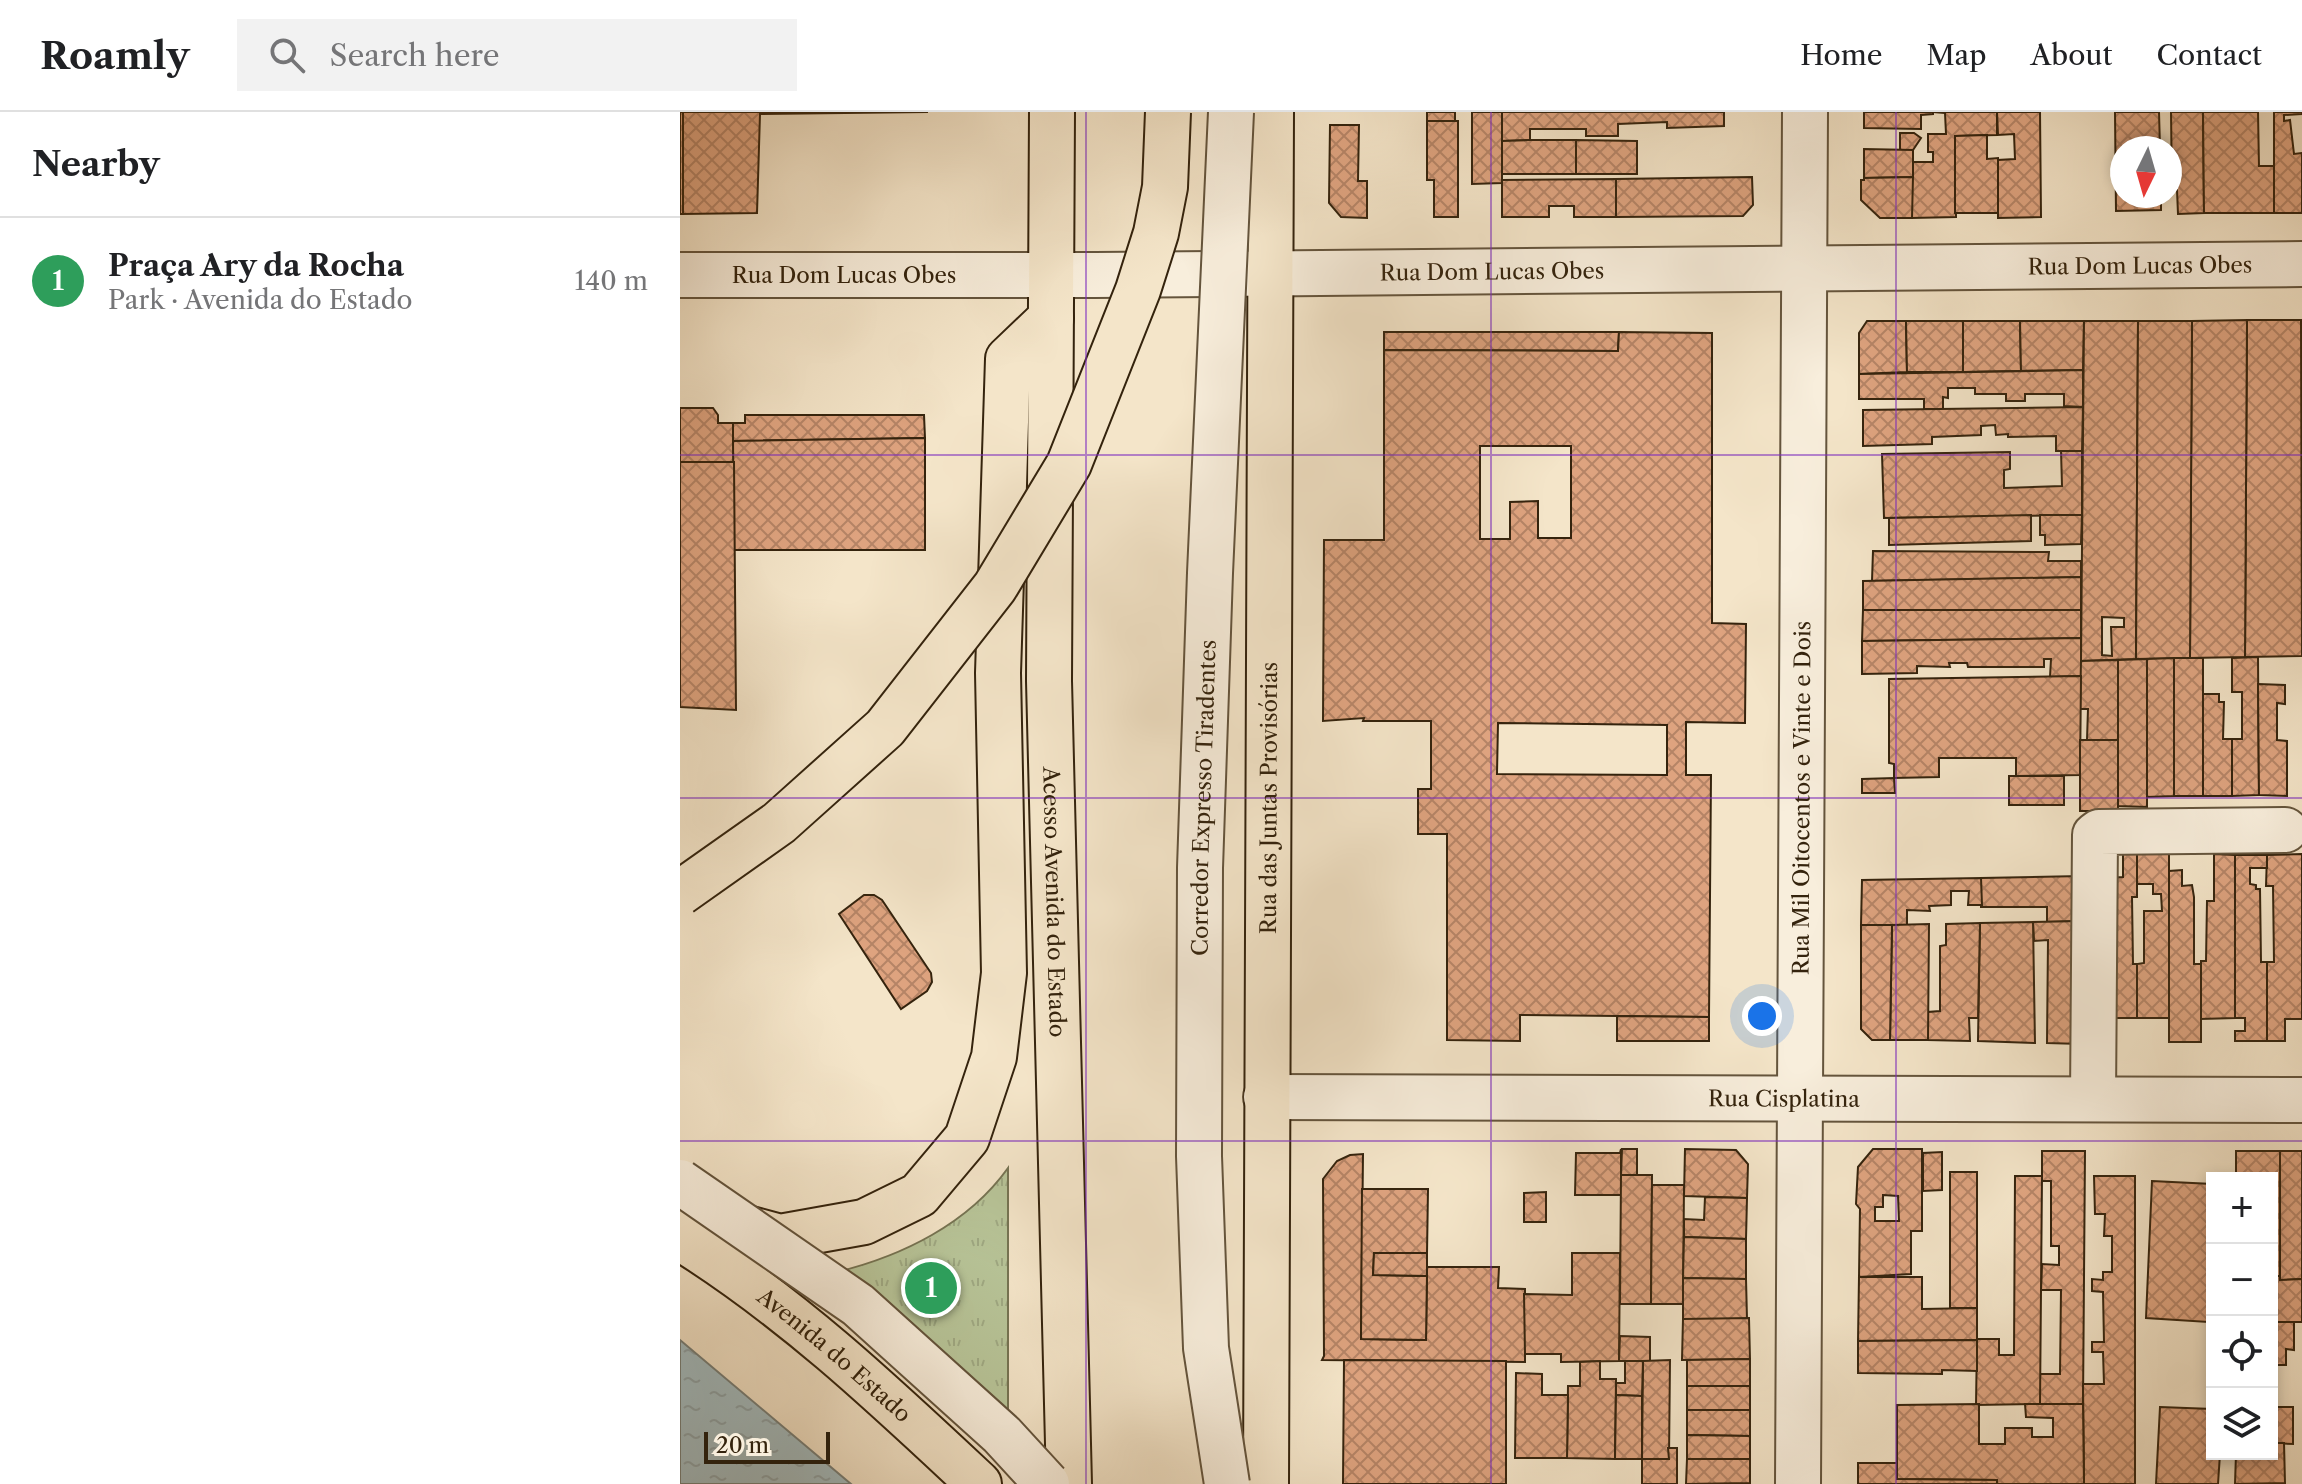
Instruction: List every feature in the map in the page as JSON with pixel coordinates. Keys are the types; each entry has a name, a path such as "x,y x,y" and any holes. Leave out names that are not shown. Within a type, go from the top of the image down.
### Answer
{"highway":[{"path":"680,1210 780,1237 864,1222 919,1195 967,1138 994,1057 1004,973 998,673 1008,359 1051,318 1052,112"},
{"path":"680,893 779,823 885,728 995,587 1069,464 1138,290 1156,233 1165,187 1168,112"},
{"name":"Rua das Juntas Provisórias","path":"1266,1484 1266,1097 1254,273 1271,112"},
{"name":"Acesso Avenida do Estado","path":"1051,318 1049,681 1069,1484"},
{"name":"Avenida do Estado","path":"680,1238 793,1316 872,1383 979,1484"}],"street":[{"name":"Corredor Expresso Tiradentes","path":"1227,1484 1206,1348 1199,1156 1200,883 1210,573 1231,112"},
{"name":"Rua Mil Oitocentos e Vinte e Dois","path":"1798,1484 1805,112"},
{"name":"Rua Dom Lucas Obes","path":"680,275 1095,275 2302,264"},
{"path":"2093,1098 2095,835 2099,832 2285,830"},
{"name":"Rua Cisplatina","path":"1266,1097 2302,1100"},
{"path":"680,1182 858,1305 1002,1435 1047,1484"}],"green space":[{"path":"1008,1168 1008,1437 837,1272 886,1257 932,1235 974,1206"}],"water":[{"path":"680,1340 851,1484 680,1484"}],"building":[{"path":"680,112 683,112 683,214 680,214"},
{"path":"683,112 928,112 760,114 757,213 683,214"},
{"path":"1427,112 1455,112 1455,121 1427,121"},
{"path":"1472,112 1502,112 1502,183 1472,184"},
{"path":"1502,112 1724,112 1724,126 1667,128 1667,122 1618,124 1618,136 1586,136 1586,129 1530,129 1530,140 1502,141"},
{"path":"1864,112 1933,114 1921,115 1921,129 1864,128"},
{"path":"1933,112 1997,112 1997,135 1955,136 1956,217 1912,218 1912,162 1933,162 1933,152 1928,152 1928,134 1946,134 1945,113"},
{"path":"1997,112 2040,112 2041,217 1998,218 1998,160 2015,159 2014,134 1998,135"},
{"path":"2115,112 2159,112 2160,136 2115,136"},
{"path":"2171,112 2203,112 2204,213 2178,214 2178,208 2182,208 2182,136 2171,136"},
{"path":"2203,112 2258,112 2259,166 2274,166 2274,213 2204,213"},
{"path":"2274,112 2302,112 2284,115 2284,121 2290,120 2294,154 2302,153 2302,213 2274,213"},
{"path":"1427,121 1458,121 1458,217 1434,217 1434,180 1427,180"},
{"path":"1330,125 1359,125 1358,181 1367,181 1367,218 1341,217 1329,203"},
{"path":"1900,133 1914,133 1921,138 1913,150 1900,150"},
{"path":"1987,135 1987,159 1998,158 1998,213 1955,213 1955,136"},
{"path":"1576,140 1576,174 1502,174 1502,141"},
{"path":"1576,140 1637,141 1637,174 1576,174"},
{"path":"1864,149 1913,150 1913,177 1864,178"},
{"path":"1752,177 1753,205 1743,216 1616,217 1616,179"},
{"path":"1913,177 1912,218 1880,218 1861,200 1861,180 1864,178"},
{"path":"1616,179 1616,217 1574,217 1574,206 1549,206 1549,217 1502,217 1502,180"},
{"path":"2116,208 2161,208 2161,210 2116,211"},
{"path":"2247,320 2301,320 2302,656 2245,657"},
{"path":"2247,320 2245,657 2190,658 2192,321"},
{"path":"1867,321 1906,321 1907,372 1859,374 1859,333"},
{"path":"1906,321 1963,321 1963,372 1907,372"},
{"path":"1963,321 2020,321 2021,371 1963,372"},
{"path":"2020,321 2084,321 2083,370 2021,371"},
{"path":"2084,321 2138,321 2136,659 2081,661","holes":["2102,617 2124,618 2124,627 2111,627 2112,656 2102,655"]},
{"path":"2138,321 2192,321 2190,658 2136,659"},
{"path":"1384,332 1619,332 1618,351 1384,350"},
{"path":"1619,332 1712,333 1712,623 1746,624 1745,723 1686,722 1686,775 1711,775 1709,1017 1520,1015 1520,1041 1447,1040 1447,834 1418,834 1418,789 1431,789 1431,721 1363,721 1364,718 1323,721 1324,540 1384,540 1384,350 1618,351","holes":["1480,446 1571,446 1571,538 1538,538 1538,501 1510,502 1510,539 1480,539","1498,723 1667,725 1667,775 1497,774"]},
{"path":"2083,370 2083,407 2064,406 2064,394 2025,394 2025,401 2006,401 2006,394 1975,394 1975,388 1948,388 1948,398 1943,397 1943,409 1924,409 1924,399 1859,399 1859,374"},
{"path":"2083,407 2082,451 2056,451 2056,436 1996,435 1995,425 1981,426 1981,435 1932,437 1932,444 1863,446 1863,410"},
{"path":"680,408 713,408 718,415 718,423 733,423 734,462 680,462"},
{"path":"745,415 924,415 925,438 733,441 733,423 745,423"},
{"path":"925,438 925,550 734,550 733,441"},
{"path":"2061,451 2082,451 2082,515 1884,518 1882,454 2010,452 2010,469 2004,470 2004,488 2062,486"},
{"path":"680,462 734,462 736,710 680,707"},
{"path":"2031,515 2031,541 1889,545 1889,518"},
{"path":"2040,515 2082,515 2081,544 2045,545 2045,535 2040,535"},
{"path":"1873,551 2049,552 2048,561 2081,561 2081,577 1872,581"},
{"path":"2081,577 2081,610 1863,610 1863,581"},
{"path":"1863,610 2081,610 2081,638 1862,641"},
{"path":"2081,638 2081,676 2050,677 2051,659 2044,659 2044,667 1968,667 1967,663 1949,663 1950,667 1917,666 1917,673 1862,674 1862,641"},
{"path":"2258,657 2259,795 2232,796 2232,739 2242,739 2242,692 2232,692 2232,658"},
{"path":"2174,658 2174,796 2147,797 2147,659"},
{"path":"2174,658 2203,658 2203,796 2174,796"},
{"path":"2147,659 2147,807 2118,806 2118,660"},
{"path":"2118,660 2118,740 2087,740 2088,709 2080,709 2081,661"},
{"path":"2081,676 2080,775 2016,776 2016,758 1939,758 1939,777 1894,778 1894,764 1889,763 1889,679"},
{"path":"2258,684 2285,685 2285,704 2277,703 2277,740 2287,741 2287,796 2259,795"},
{"path":"2203,694 2219,694 2219,702 2224,702 2223,739 2232,739 2232,796 2203,796"},
{"path":"2080,740 2118,740 2118,811 2080,811"},
{"path":"2009,776 2064,776 2064,805 2009,805"},
{"path":"1894,778 1895,793 1862,793 1862,779"},
{"path":"2123,854 2137,854 2137,897 2132,897 2137,1018 2104,1018 2104,878 2123,877"},
{"path":"2137,854 2169,854 2169,1018 2137,1018 2137,964 2144,963 2144,911 2162,911 2161,894 2153,894 2153,884 2137,884"},
{"path":"2214,854 2235,855 2235,1018 2201,1019 2201,961 2206,961 2207,901 2214,901"},
{"path":"2302,854 2302,1019 2285,1019 2285,1041 2267,1041 2267,962 2274,962 2273,886 2266,886 2267,855"},
{"path":"2235,855 2267,855 2267,868 2250,868 2250,884 2260,889 2261,962 2267,962 2267,1041 2235,1041 2235,1031 2245,1031 2245,1018 2235,1018"},
{"path":"2182,870 2182,886 2192,885 2194,897 2194,964 2201,964 2201,1042 2169,1042 2169,871"},
{"path":"2081,876 2081,921 2047,922 2047,907 1981,907 1981,878"},
{"path":"1981,878 1982,905 1968,905 1969,891 1951,891 1951,905 1929,906 1930,911 1907,910 1907,925 1861,925 1862,880"},
{"path":"864,895 874,895 882,900 931,973 932,982 927,991 901,1009 839,914"},
{"path":"2081,921 2081,1044 2047,1043 2048,940 2034,941 2033,922"},
{"path":"2033,922 2035,1043 1978,1041 1980,923"},
{"path":"1980,923 1978,1018 1969,1018 1970,1041 1928,1040 1928,1012 1940,1011 1940,946 1946,945 1946,924"},
{"path":"1929,924 1928,1040 1890,1040 1892,925"},
{"path":"1861,925 1892,925 1890,1040 1872,1040 1861,1029"},
{"path":"1617,1016 1709,1017 1709,1041 1617,1041"},
{"path":"1621,1149 1621,1195 1575,1195 1576,1153 1620,1153"},
{"path":"1622,1149 1637,1149 1637,1175 1621,1175"},
{"path":"1685,1149 1736,1150 1748,1164 1747,1198 1684,1196"},
{"path":"1873,1149 1922,1149 1922,1231 1911,1231 1911,1274 1859,1277 1858,1167","holes":["1883,1195 1898,1196 1899,1221 1875,1221 1875,1207 1883,1207"]},
{"path":"2042,1151 2085,1151 2083,1404 2040,1404 2040,1374 2060,1374 2061,1290 2041,1290 2042,1264 2059,1265 2059,1246 2051,1246 2051,1181 2042,1181"},
{"path":"2236,1151 2280,1151 2280,1276 2278,1172 2236,1172"},
{"path":"2280,1151 2302,1151 2302,1279 2280,1280"},
{"path":"1942,1152 1942,1190 1923,1191 1923,1153"},
{"path":"1363,1154 1361,1339 1426,1340 1427,1267 1499,1267 1498,1288 1525,1289 1525,1362 1322,1360 1323,1179 1337,1161 1350,1155"},
{"path":"1950,1172 1977,1172 1977,1308 1950,1308"},
{"path":"1621,1175 1652,1175 1651,1304 1620,1304"},
{"path":"2015,1176 2042,1176 2040,1404 1976,1405 1977,1339 1999,1339 1999,1355 2014,1355"},
{"path":"2094,1176 2135,1176 2135,1484 2084,1484 2083,1384 2104,1384 2103,1352 2092,1352 2092,1342 2104,1342 2103,1292 2092,1291 2092,1279 2103,1280 2103,1272 2112,1272 2112,1236 2104,1236 2105,1214 2095,1214"},
{"path":"2152,1181 2206,1184 2206,1322 2146,1318"},
{"path":"1652,1185 1684,1185 1683,1304 1651,1304"},
{"path":"1362,1189 1428,1189 1427,1253 1374,1253 1373,1275 1427,1276 1426,1340 1361,1339"},
{"path":"1546,1192 1546,1222 1524,1222 1524,1193"},
{"path":"1705,1197 1747,1198 1746,1239 1684,1237 1684,1219 1704,1220"},
{"path":"1684,1237 1746,1239 1746,1279 1683,1278"},
{"path":"1374,1253 1427,1253 1427,1276 1373,1275"},
{"path":"1572,1253 1620,1253 1619,1361 1561,1362 1561,1354 1525,1354 1524,1294 1572,1295"},
{"path":"2278,1276 2280,1280 2302,1279 2302,1322 2278,1322"},
{"path":"1859,1277 1922,1277 1922,1309 1977,1308 1977,1340 1858,1341"},
{"path":"1683,1278 1746,1279 1747,1319 1683,1319"},
{"path":"1749,1318 1750,1359 1682,1360 1683,1319"},
{"path":"2278,1322 2294,1322 2294,1350 2286,1349 2286,1365 2278,1365"},
{"path":"1620,1336 1650,1337 1650,1361 1619,1361"},
{"path":"1977,1340 1977,1371 1942,1370 1942,1374 1858,1373 1858,1341"},
{"path":"1750,1359 1750,1386 1687,1386 1687,1360"},
{"path":"1344,1360 1506,1361 1506,1484 1343,1484"},
{"path":"1670,1360 1669,1459 1642,1459 1643,1361"},
{"path":"1600,1361 1600,1379 1616,1379 1615,1459 1567,1458 1568,1386 1580,1386 1580,1362"},
{"path":"1625,1361 1643,1361 1642,1396 1616,1395 1616,1383 1625,1383"},
{"path":"1516,1373 1542,1374 1542,1395 1568,1395 1567,1458 1515,1458"},
{"path":"1687,1386 1750,1386 1750,1410 1687,1410"},
{"path":"1616,1395 1642,1396 1642,1459 1615,1459"},
{"path":"1979,1404 1979,1444 2005,1444 2005,1428 2032,1428 2032,1437 2053,1437 2053,1418 2026,1417 2025,1404 2083,1404 2084,1484 1897,1479 1897,1405"},
{"path":"2160,1407 2206,1409 2206,1460 2220,1460 2218,1484 2156,1484"},
{"path":"2278,1407 2293,1407 2293,1444 2278,1443"},
{"path":"1687,1410 1750,1410 1750,1436 1687,1435"},
{"path":"1687,1435 1750,1436 1750,1459 1687,1459"},
{"path":"2278,1443 2284,1443 2285,1483 2235,1484 2236,1460 2278,1460"},
{"path":"1668,1448 1677,1448 1677,1484 1642,1484 1642,1459 1669,1459"},
{"path":"1687,1459 1750,1459 1750,1483 1686,1484"},
{"path":"1858,1463 1897,1463 1897,1479 1997,1480 1997,1484 1858,1484"}],"place":[{"name":"Praça Ary da Rocha","path":"931,1288"}]}
